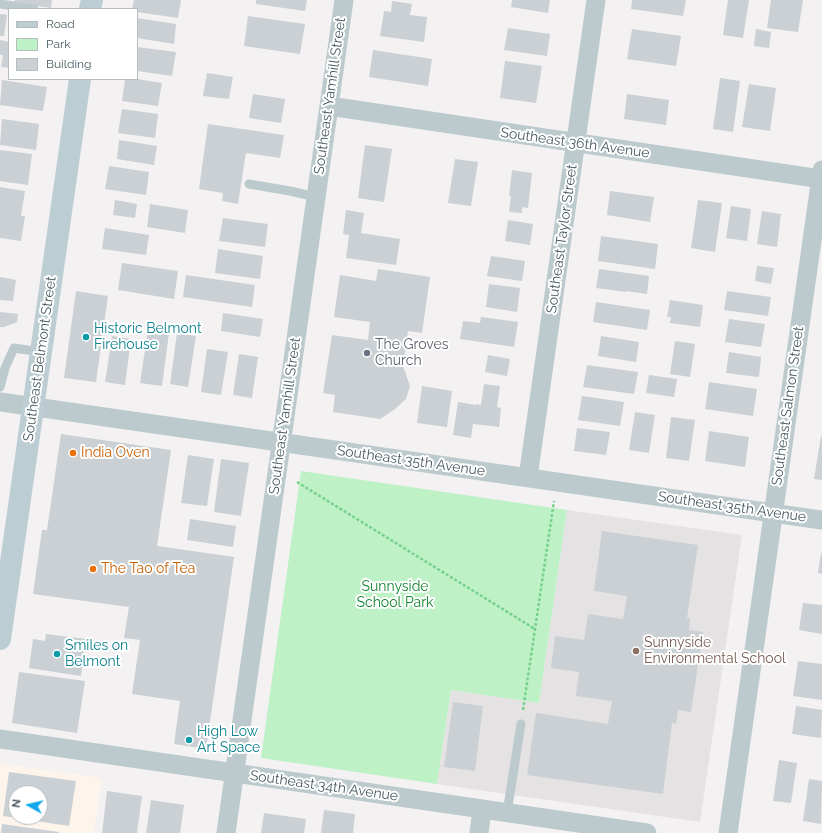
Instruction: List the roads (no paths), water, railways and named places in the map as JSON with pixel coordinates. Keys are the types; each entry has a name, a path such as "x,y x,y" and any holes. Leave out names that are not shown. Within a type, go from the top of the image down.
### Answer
{"main road":[{"name":"Southeast Belmont Street","path":"0,639 80,80"}],"street":[{"name":"Southeast Yamhill Street","path":"226,833 344,0"},
{"name":"Southeast Taylor Street","path":"528,477 596,0"},
{"name":"Southeast 36th Avenue","path":"329,106 575,143 822,176"},
{"name":"Southeast Salmon Street","path":"728,833 822,176"},
{"name":"Southeast 35th Avenue","path":"0,402 822,520"},
{"name":"Southeast 34th Avenue","path":"0,739 648,833"},
{"path":"479,833 482,809"}],"lane":[{"path":"0,4 27,8"},
{"path":"249,184 316,197"},
{"path":"0,387 5,368 14,348 41,352"},
{"path":"507,813 521,724"}],"place":[{"name":"Historic Belmont Firehouse","path":"86,337"},
{"name":"The Groves Church","path":"367,353"},
{"name":"India Oven","path":"73,453"},
{"name":"The Tao of Tea","path":"93,569"},
{"name":"Sunnyside Environmental School","path":"636,651"},
{"name":"Smiles on Belmont","path":"57,654"},
{"name":"High Low Art Space","path":"189,740"}],"park label":[{"name":"Sunnyside School Park","path":"395,596"}]}
